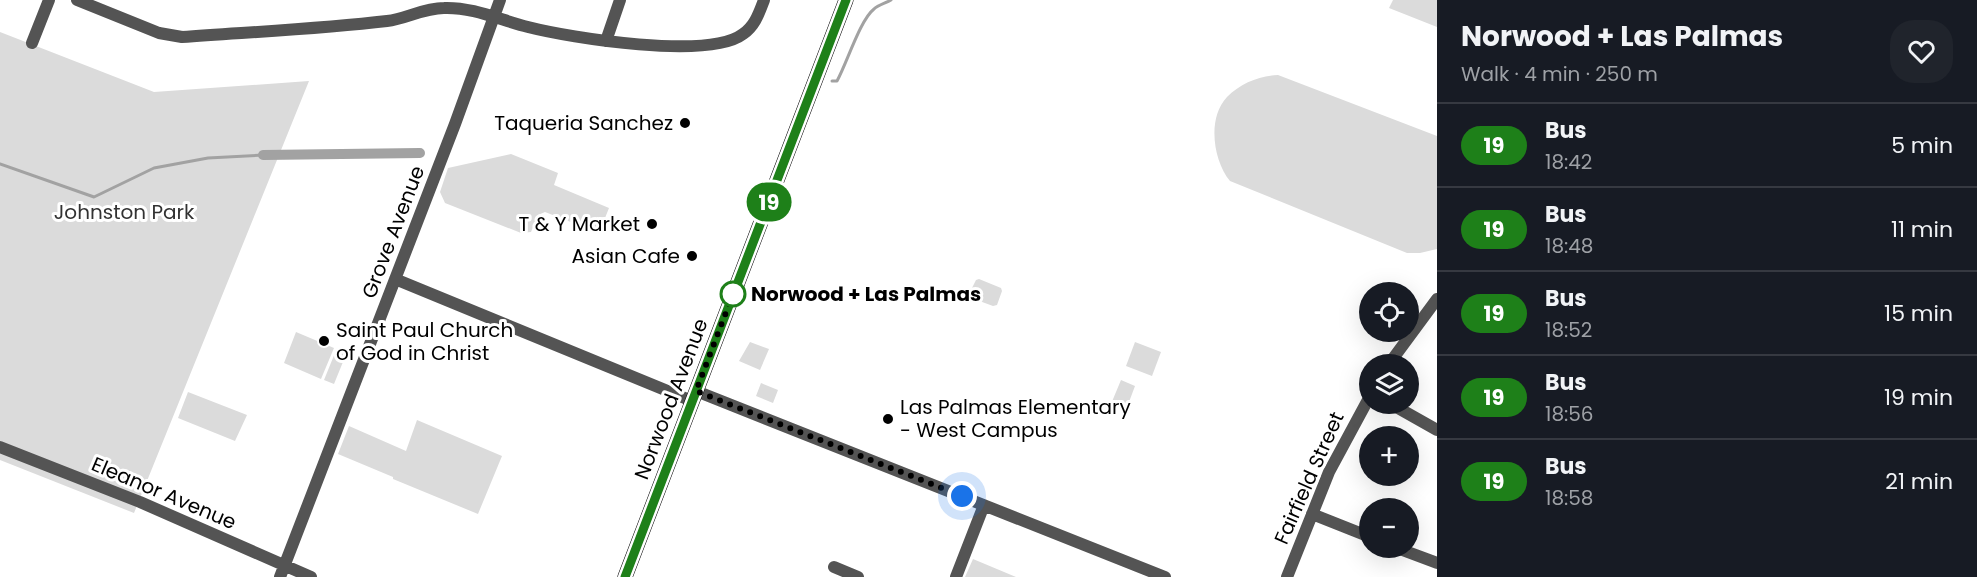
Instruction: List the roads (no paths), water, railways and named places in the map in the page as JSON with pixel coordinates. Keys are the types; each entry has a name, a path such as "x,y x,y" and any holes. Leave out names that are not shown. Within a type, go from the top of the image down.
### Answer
{"main road":[{"name":"Norwood Avenue","path":"625,577 846,0"}],"street":[{"path":"32,43 49,0"},
{"path":"77,0 159,33 182,37 386,21 429,9 444,8 459,9 529,27 606,41 699,47 731,41 749,29 758,17 764,0"},
{"name":"Grove Avenue","path":"283,571 455,124 500,0"},
{"path":"606,41 621,0"},
{"path":"395,279 1166,577"},
{"path":"1396,354 1437,299"},
{"name":"Fairfield Street","path":"1287,577 1329,472 1360,414"},
{"path":"1409,414 1437,430"},
{"name":"Eleanor Avenue","path":"0,447 140,502 283,571 311,577"},
{"path":"956,577 984,505"},
{"path":"1312,514 1359,533"},
{"path":"1419,556 1437,563"},
{"path":"834,567 858,577"}],"waterway":[{"path":"832,81 837,81 869,15 876,8 891,0"},
{"path":"263,155 420,153"},
{"path":"0,164 94,197 154,168 208,158 263,155"}],"place":[{"name":"Taqueria Sanchez","path":"685,123"},
{"name":"T & Y Market","path":"652,224"},
{"name":"Asian Cafe","path":"692,256"},
{"name":"Norwood + Las Palmas","path":"733,294"},
{"name":"Saint Paul Church of God in Christ","path":"324,341"},
{"name":"Las Palmas Elementary - West Campus","path":"888,419"}],"park label":[{"name":"Johnston Park","path":"124,212"}]}
